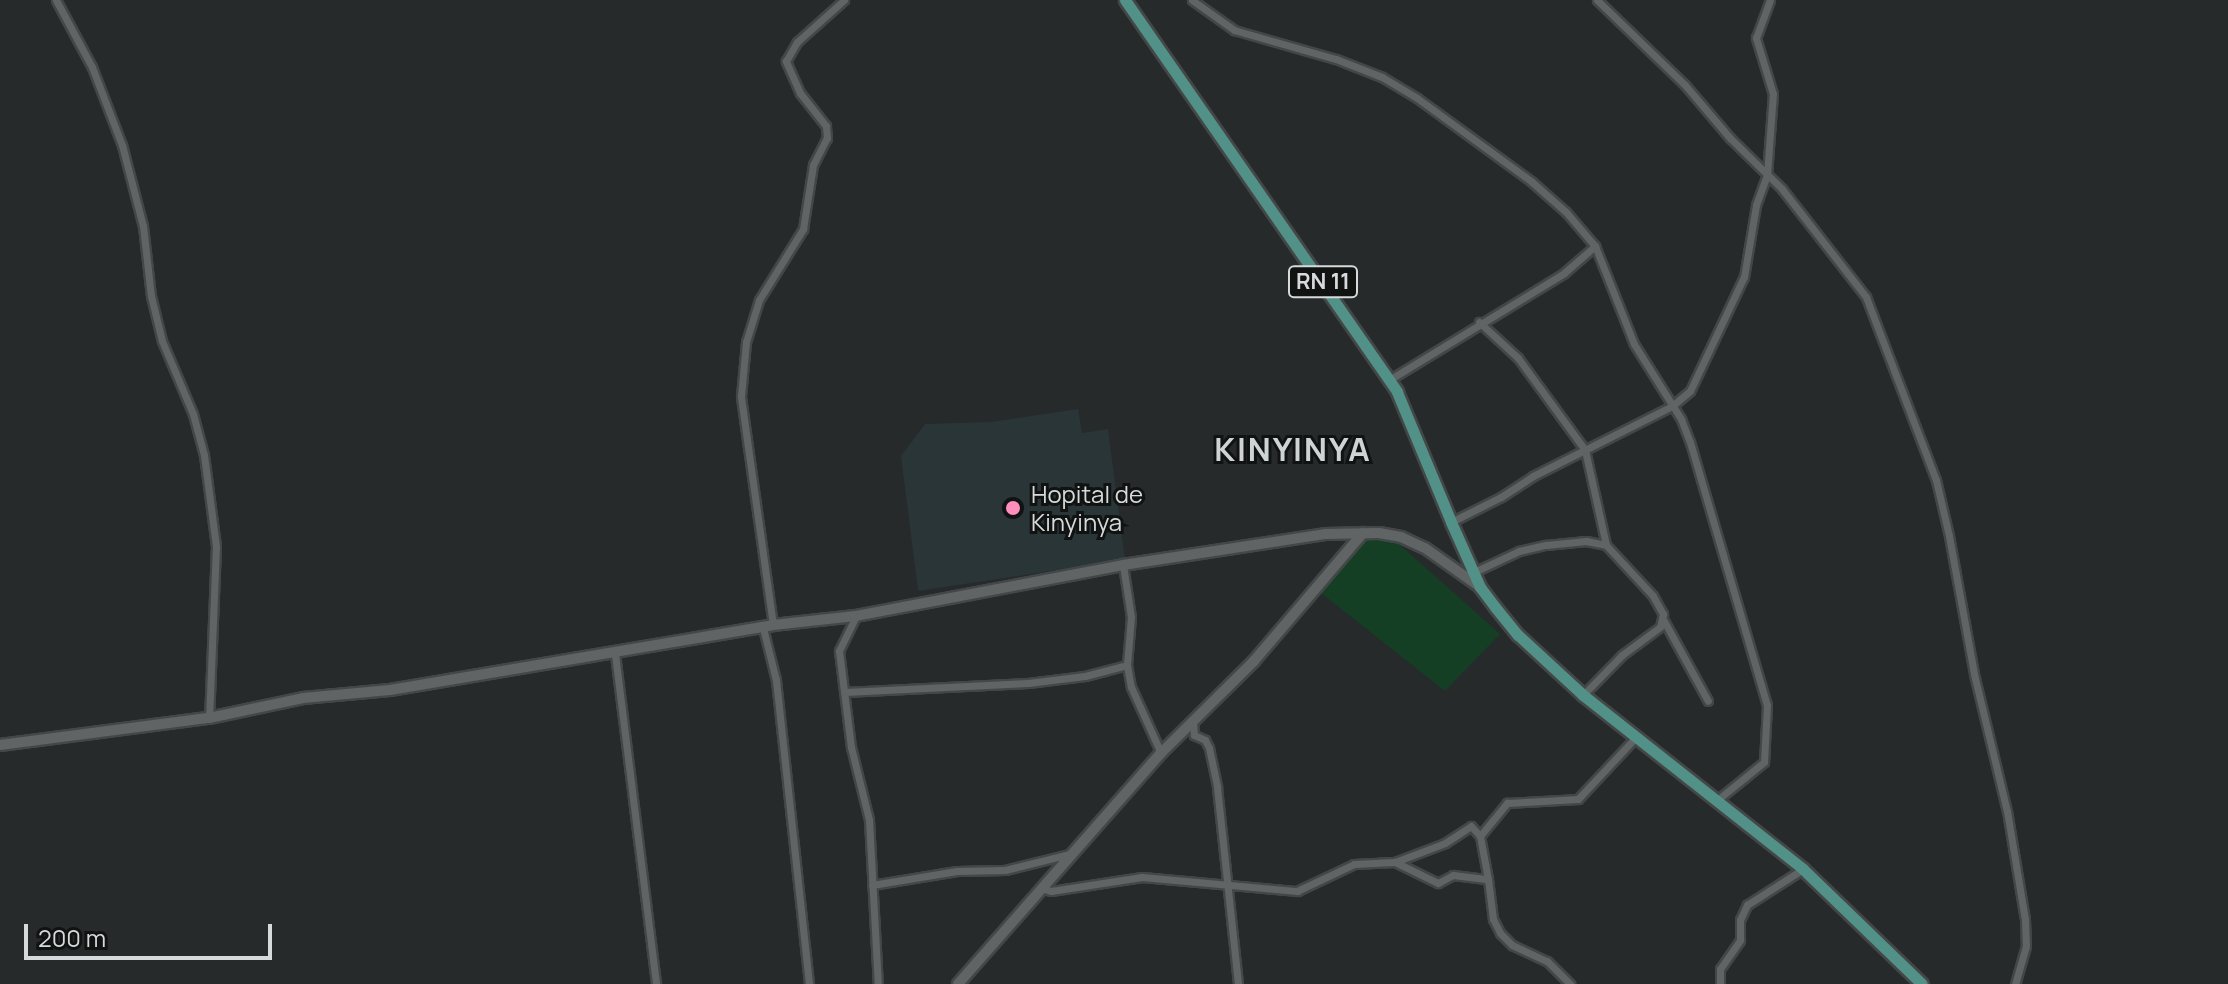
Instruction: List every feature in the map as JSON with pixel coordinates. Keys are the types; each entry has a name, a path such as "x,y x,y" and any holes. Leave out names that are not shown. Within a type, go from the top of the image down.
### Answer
{"main road":[{"name":"RN 11","path":"1125,0 1389,380 1413,426 1480,587 1518,635 1583,695 1803,869 1922,984"},
{"path":"958,984 1069,854 1161,753 1254,661 1363,533"},
{"path":"0,745 209,718 303,698 390,690 768,626 856,616 1123,565 1325,534 1391,534 1425,548 1480,587"}],"street":[{"path":"56,0 92,67 122,145 143,226 151,296 162,341 193,414 204,455 216,546 209,718"},
{"path":"809,984 741,396 746,342 759,300 803,229 813,165 827,138 826,126 800,93 786,61 797,42 844,0"},
{"path":"1192,0 1234,30 1336,59 1382,77 1417,98 1532,182 1566,212 1595,246 1634,344 1690,442 1767,705 1764,762 1716,801"},
{"path":"1597,0 1685,85 1782,189 1866,297 1936,480 1974,674 2007,811 2025,920 2026,946 2015,984"},
{"path":"1451,522 1672,406 1690,391 1744,277 1756,205 1767,175 1773,94 1756,38 1770,0"},
{"path":"1389,380 1479,322 1564,273 1595,246"},
{"path":"1479,322 1518,358 1585,450 1606,545 1653,596 1708,701"},
{"path":"1474,572 1519,551 1546,545 1586,541 1606,545"},
{"path":"1123,565 1131,617 1127,665 1131,687 1161,753"},
{"path":"856,616 839,651 851,747 869,820 878,984"},
{"path":"1583,695 1622,655 1664,621"},
{"path":"615,654 656,984"},
{"path":"845,692 1028,683 1085,676 1127,665"},
{"path":"1193,722 1194,735 1205,740 1211,757 1238,984"},
{"path":"1480,836 1507,803 1578,799 1637,736"},
{"path":"1040,887 1051,891 1142,877 1183,883 1202,880 1227,886 1297,891 1354,864 1395,862 1445,843 1471,826 1480,836 1493,919 1500,933 1512,945 1547,961 1570,984"},
{"path":"872,885 957,871 1005,870 1069,854"},
{"path":"1395,862 1438,883 1453,875 1488,879"},
{"path":"1720,984 1720,969 1740,940 1740,920 1747,905 1803,869"}],"shaded area":[{"name":"Hopital de Kinyinya","path":"1078,409 1082,433 1108,429 1125,560 918,591 901,456 925,424 991,422"}],"green space":[{"path":"1391,537 1500,634 1445,691 1321,593 1367,538"}],"place":[{"name":"Hopital de Kinyinya","path":"1013,508"}],"district":[{"name":"KINYINYA","path":"1293,449"}]}
